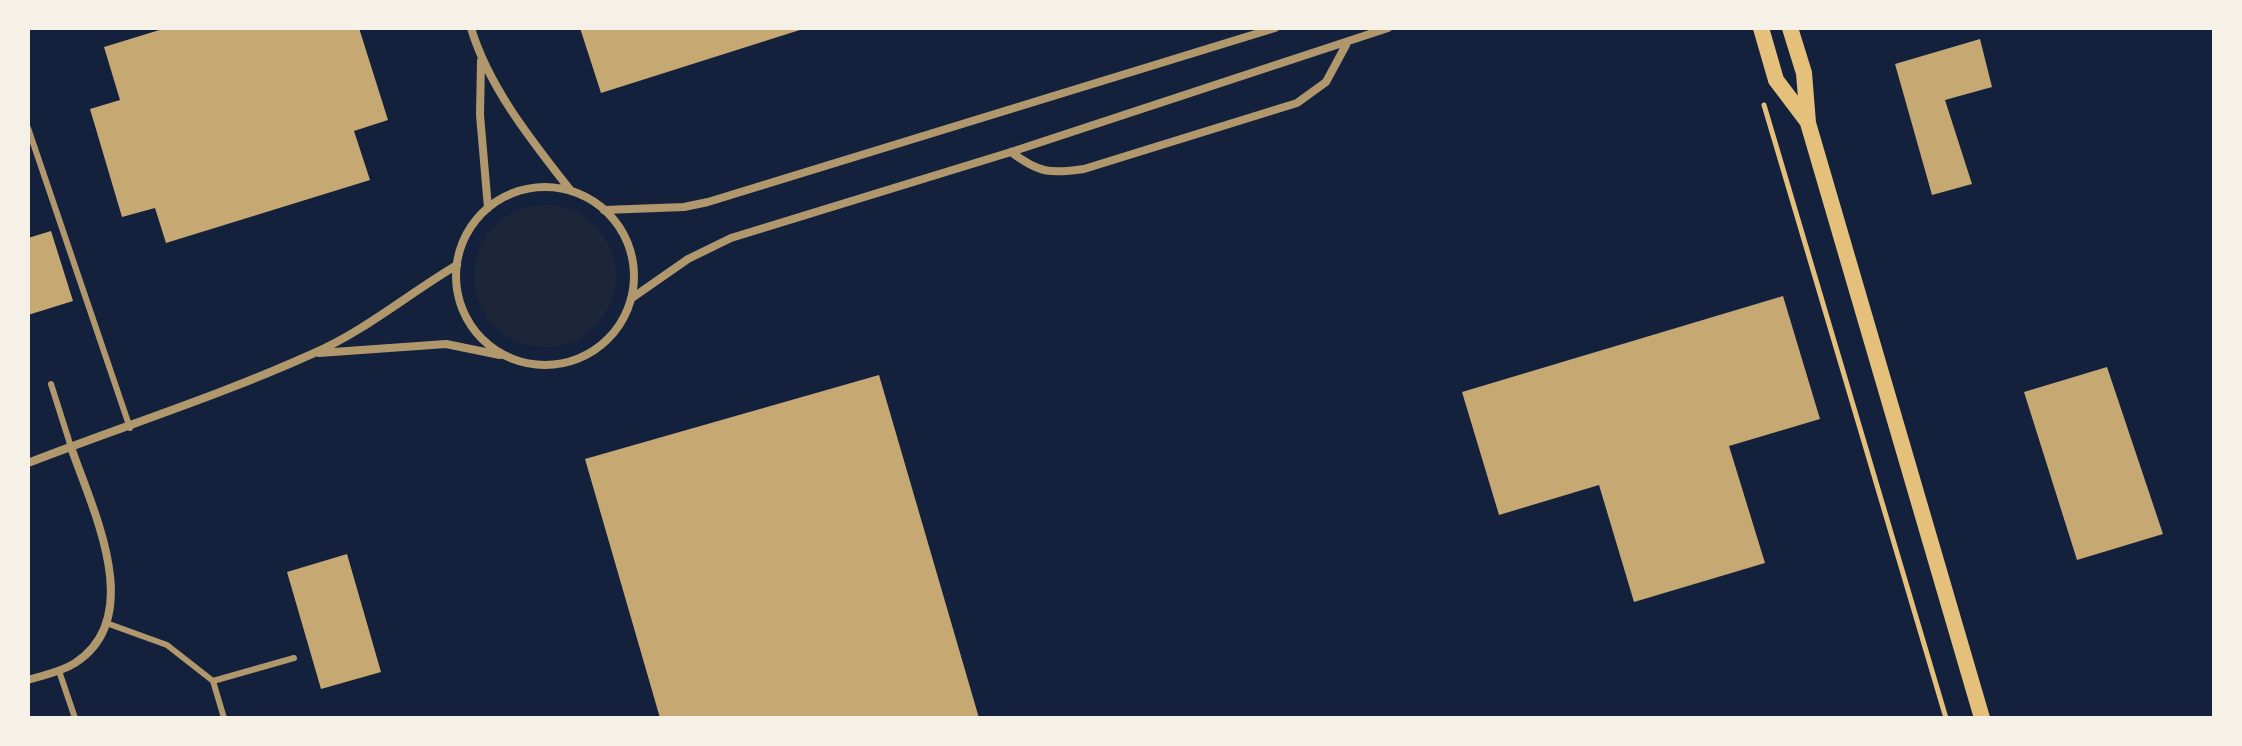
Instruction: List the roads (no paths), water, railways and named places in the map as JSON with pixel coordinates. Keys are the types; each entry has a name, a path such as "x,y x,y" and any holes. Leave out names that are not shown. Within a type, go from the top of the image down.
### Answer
{"main road":[{"path":"1761,28 1776,80 1808,123"},
{"path":"1790,28 1804,73 1808,123 1982,718"}],"street":[{"path":"314,353 446,344 521,362 552,365 583,357 608,340 627,313 632,298 633,257 622,231 604,210 571,192 536,146 481,61 471,28"},
{"path":"604,210 684,207 708,202 1275,28"},
{"path":"632,298 688,259 731,238 1011,152 1388,28"},
{"path":"1011,152 1033,169 1055,173 1084,169 1297,103 1326,82 1346,44"},
{"path":"481,61 480,115 488,208"},
{"path":"506,356 477,334 464,313 457,289 457,265 467,233 488,208 528,189 571,192"},
{"path":"28,463 130,428 314,353 384,315 457,265"},
{"path":"28,680 59,671 88,652 109,624 112,606 104,547 71,447"}],"lane":[{"path":"28,128 130,428"},
{"path":"51,384 71,447"},
{"path":"109,624 167,645 213,681 224,718"},
{"path":"213,681 294,658"},
{"path":"59,671 75,718"}]}
